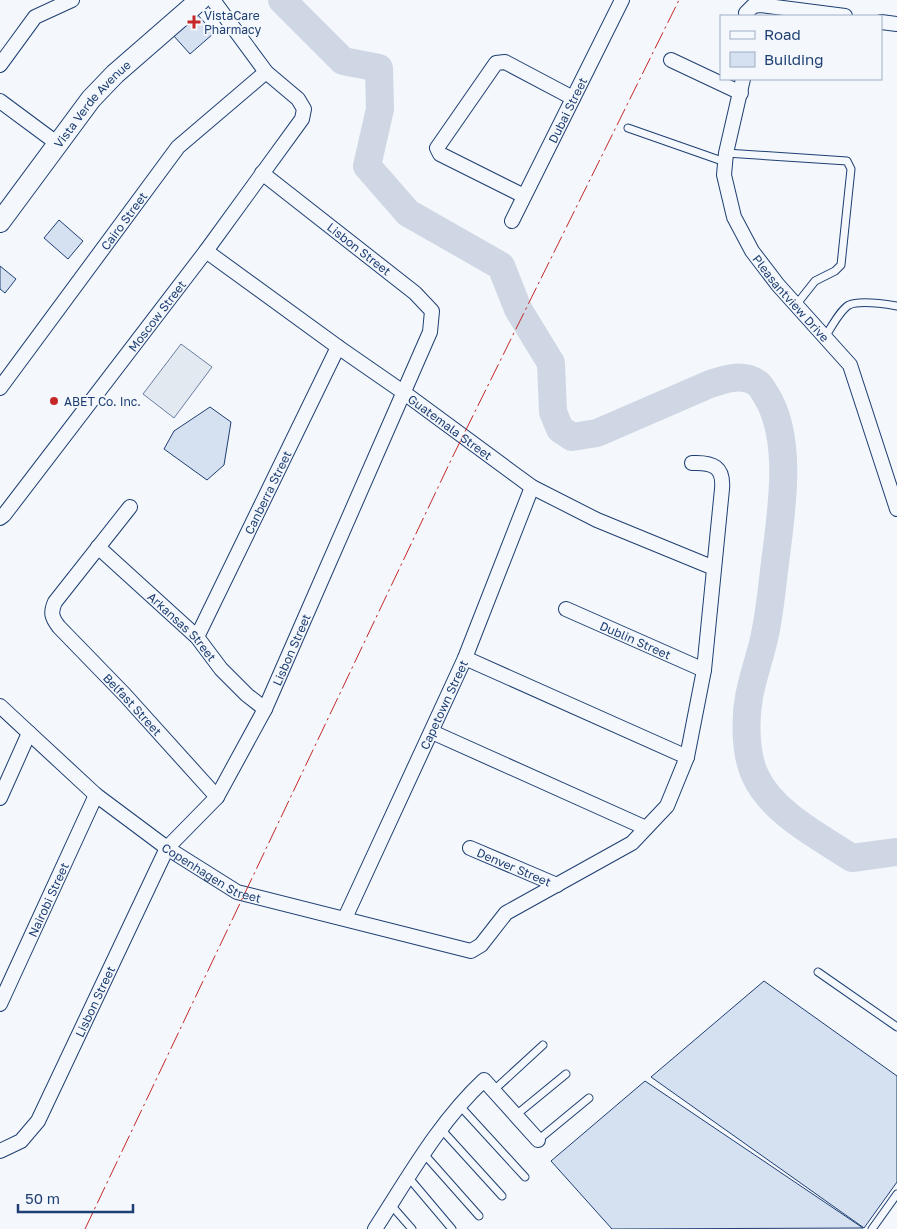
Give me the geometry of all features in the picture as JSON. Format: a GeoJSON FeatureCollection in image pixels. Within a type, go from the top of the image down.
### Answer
{"type":"FeatureCollection","features":[{"type":"Feature","properties":{"kind":"street"},"geometry":{"type":"LineString","coordinates":[[0,65],[35,17],[72,0]]}},
{"type":"Feature","properties":{"kind":"street","name":"Vista Verde Avenue"},"geometry":{"type":"LineString","coordinates":[[0,222],[102,86],[200,0]]}},
{"type":"Feature","properties":{"kind":"street"},"geometry":{"type":"LineString","coordinates":[[213,0],[266,72]]}},
{"type":"Feature","properties":{"kind":"street","name":"Dubai Street"},"geometry":{"type":"LineString","coordinates":[[512,221],[622,0]]}},
{"type":"Feature","properties":{"kind":"street"},"geometry":{"type":"LineString","coordinates":[[747,15],[753,6],[760,5],[837,15]]}},
{"type":"Feature","properties":{"kind":"street"},"geometry":{"type":"LineString","coordinates":[[882,22],[897,24]]}},
{"type":"Feature","properties":{"kind":"street"},"geometry":{"type":"LineString","coordinates":[[671,60],[720,78]]}},
{"type":"Feature","properties":{"kind":"street"},"geometry":{"type":"LineString","coordinates":[[524,196],[440,154],[437,148],[496,63],[505,62],[573,98]]}},
{"type":"Feature","properties":{"kind":"street","name":"Moscow Street"},"geometry":{"type":"LineString","coordinates":[[0,518],[206,251],[302,120],[304,109],[298,99],[266,72]]}},
{"type":"Feature","properties":{"kind":"street","name":"Cairo Street"},"geometry":{"type":"LineString","coordinates":[[0,388],[178,147],[266,72]]}},
{"type":"Feature","properties":{"kind":"street"},"geometry":{"type":"LineString","coordinates":[[726,80],[742,86]]}},
{"type":"Feature","properties":{"kind":"street","name":"Pleasantview Drive"},"geometry":{"type":"LineString","coordinates":[[742,86],[724,175],[734,217],[752,251],[778,285],[850,365],[897,509]]}},
{"type":"Feature","properties":{"kind":"street"},"geometry":{"type":"LineString","coordinates":[[0,101],[58,144]]}},
{"type":"Feature","properties":{"kind":"street","name":"Lisbon Street"},"geometry":{"type":"LineString","coordinates":[[0,1151],[21,1141],[38,1121],[167,848],[217,797],[265,709],[430,332],[432,311],[415,293],[262,173]]}},
{"type":"Feature","properties":{"kind":"street","name":"Guatemala Street"},"geometry":{"type":"LineString","coordinates":[[206,251],[532,487],[597,520],[714,568]]}},
{"type":"Feature","properties":{"kind":"street","name":"Canberra Street"},"geometry":{"type":"LineString","coordinates":[[197,637],[338,347]]}},
{"type":"Feature","properties":{"kind":"street"},"geometry":{"type":"LineString","coordinates":[[557,885],[632,843],[667,806],[687,758],[704,670],[723,478],[712,465],[692,463]]}},
{"type":"Feature","properties":{"kind":"street","name":"Capetown Street"},"geometry":{"type":"LineString","coordinates":[[345,918],[465,658],[532,487]]}},
{"type":"Feature","properties":{"kind":"street"},"geometry":{"type":"LineString","coordinates":[[98,547],[130,507]]}},
{"type":"Feature","properties":{"kind":"street","name":"Arkansas Street"},"geometry":{"type":"LineString","coordinates":[[98,547],[197,637],[221,668],[247,695],[265,709]]}},
{"type":"Feature","properties":{"kind":"street","name":"Belfast Street"},"geometry":{"type":"LineString","coordinates":[[98,547],[55,602],[51,611],[53,618],[59,628],[125,695],[217,797]]}},
{"type":"Feature","properties":{"kind":"street","name":"Dublin Street"},"geometry":{"type":"LineString","coordinates":[[566,609],[704,670]]}},
{"type":"Feature","properties":{"kind":"street"},"geometry":{"type":"LineString","coordinates":[[465,658],[687,758]]}},
{"type":"Feature","properties":{"kind":"street","name":"Copenhagen Street"},"geometry":{"type":"LineString","coordinates":[[0,706],[96,795],[167,848],[238,892],[471,951],[481,944],[506,913],[557,885]]}},
{"type":"Feature","properties":{"kind":"street"},"geometry":{"type":"LineString","coordinates":[[432,732],[646,828]]}},
{"type":"Feature","properties":{"kind":"street"},"geometry":{"type":"LineString","coordinates":[[0,798],[29,734]]}},
{"type":"Feature","properties":{"kind":"street","name":"Nairobi Street"},"geometry":{"type":"LineString","coordinates":[[0,1004],[96,795]]}},
{"type":"Feature","properties":{"kind":"street","name":"Denver Street"},"geometry":{"type":"LineString","coordinates":[[470,848],[557,885]]}},
{"type":"Feature","properties":{"kind":"street"},"geometry":{"type":"LineString","coordinates":[[376,1229],[441,1129],[459,1105],[484,1080],[538,1140]]}},
{"type":"Feature","properties":{"kind":"lane"},"geometry":{"type":"LineString","coordinates":[[628,128],[726,158],[847,161],[850,164],[841,265],[835,271],[815,281],[796,305]]}},
{"type":"Feature","properties":{"kind":"lane"},"geometry":{"type":"LineString","coordinates":[[825,337],[838,317],[850,305],[865,303],[897,306]]}},
{"type":"Feature","properties":{"kind":"lane"},"geometry":{"type":"LineString","coordinates":[[818,972],[897,1027]]}},
{"type":"Feature","properties":{"kind":"lane"},"geometry":{"type":"LineString","coordinates":[[494,1090],[543,1045]]}},
{"type":"Feature","properties":{"kind":"lane"},"geometry":{"type":"LineString","coordinates":[[516,1114],[566,1074]]}},
{"type":"Feature","properties":{"kind":"lane"},"geometry":{"type":"LineString","coordinates":[[538,1140],[589,1098]]}},
{"type":"Feature","properties":{"kind":"lane"},"geometry":{"type":"LineString","coordinates":[[459,1105],[525,1177]]}},
{"type":"Feature","properties":{"kind":"lane"},"geometry":{"type":"LineString","coordinates":[[441,1129],[502,1196]]}},
{"type":"Feature","properties":{"kind":"lane"},"geometry":{"type":"LineString","coordinates":[[424,1154],[479,1216]]}},
{"type":"Feature","properties":{"kind":"lane"},"geometry":{"type":"LineString","coordinates":[[408,1178],[452,1229]]}},
{"type":"Feature","properties":{"kind":"lane"},"geometry":{"type":"LineString","coordinates":[[872,1229],[897,1194]]}},
{"type":"Feature","properties":{"kind":"lane"},"geometry":{"type":"LineString","coordinates":[[391,1205],[412,1229]]}},
{"type":"Feature","properties":{"kind":"shaded area"},"geometry":{"type":"Polygon","coordinates":[[[181,344],[212,367],[174,418],[143,394],[181,344]]]}},
{"type":"Feature","properties":{"kind":"building"},"geometry":{"type":"Polygon","coordinates":[[[197,14],[214,33],[190,54],[173,35],[197,14]]]}},
{"type":"Feature","properties":{"kind":"building"},"geometry":{"type":"Polygon","coordinates":[[[59,220],[83,241],[68,259],[44,238],[59,220]]]}},
{"type":"Feature","properties":{"kind":"building"},"geometry":{"type":"Polygon","coordinates":[[[0,266],[16,279],[5,293],[0,289],[0,266]]]}},
{"type":"Feature","properties":{"kind":"building"},"geometry":{"type":"Polygon","coordinates":[[[210,407],[231,422],[224,465],[207,480],[164,449],[174,431],[210,407]]]}},
{"type":"Feature","properties":{"kind":"building"},"geometry":{"type":"Polygon","coordinates":[[[764,981],[897,1076],[897,1182],[864,1228],[651,1077],[764,981]]]}},
{"type":"Feature","properties":{"kind":"building"},"geometry":{"type":"Polygon","coordinates":[[[645,1081],[863,1228],[612,1229],[551,1161],[645,1081]]]}},
{"type":"Feature","properties":{"kind":"waterway"},"geometry":{"type":"LineString","coordinates":[[282,0],[343,61],[379,68],[380,109],[367,166],[408,213],[501,266],[518,309],[551,363],[553,412],[560,429],[572,437],[597,433],[710,384],[728,379],[745,378],[757,383],[761,387],[775,413],[780,433],[783,477],[780,522],[768,616],[748,706],[747,736],[749,757],[755,775],[772,801],[811,832],[852,858],[897,852]]}},
{"type":"Feature","properties":{"kind":"power"},"geometry":{"type":"LineString","coordinates":[[85,1229],[452,458],[679,0]]}},
{"type":"Feature","properties":{"kind":"place","name":"VistaCare Pharmacy"},"geometry":{"type":"Point","coordinates":[194,22]}},
{"type":"Feature","properties":{"kind":"place","name":"ABET Co. Inc."},"geometry":{"type":"Point","coordinates":[54,401]}}]}
